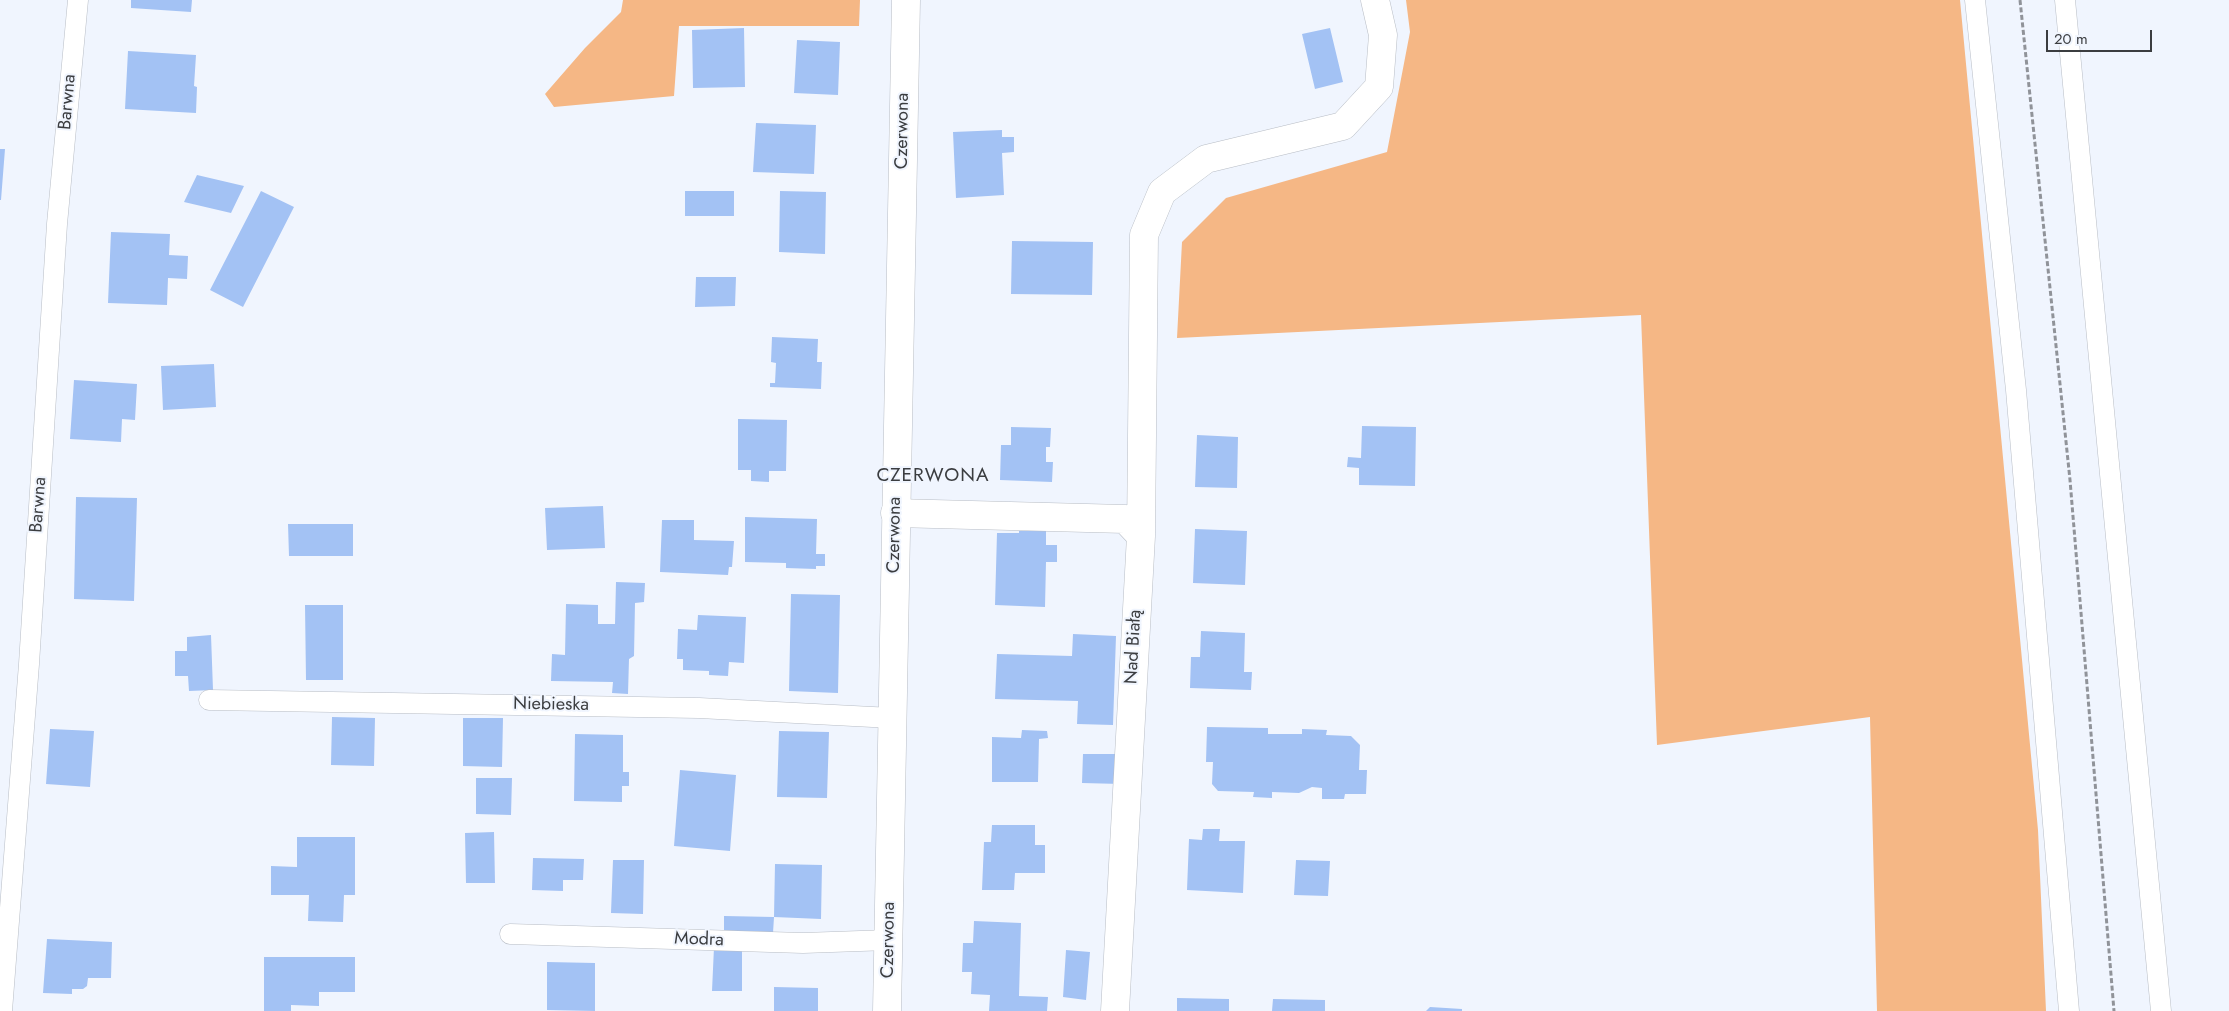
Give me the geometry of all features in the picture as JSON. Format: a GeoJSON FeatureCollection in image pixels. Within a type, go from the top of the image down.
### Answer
{"type":"FeatureCollection","features":[{"type":"Feature","properties":{"kind":"street","name":"Czerwona"},"geometry":{"type":"LineString","coordinates":[[887,1011],[906,0]]}},
{"type":"Feature","properties":{"kind":"street","name":"Nad Białą"},"geometry":{"type":"LineString","coordinates":[[1115,1011],[1140,536],[1144,235],[1162,192],[1206,160],[1343,126],[1380,87],[1383,35],[1375,0]]}},
{"type":"Feature","properties":{"kind":"street"},"geometry":{"type":"LineString","coordinates":[[895,513],[1125,519],[1140,536]]}},
{"type":"Feature","properties":{"kind":"lane","name":"Barwna"},"geometry":{"type":"LineString","coordinates":[[2,1011],[29,664],[57,224],[78,0]]}},
{"type":"Feature","properties":{"kind":"lane"},"geometry":{"type":"LineString","coordinates":[[1975,0],[2016,390],[2069,1011]]}},
{"type":"Feature","properties":{"kind":"lane"},"geometry":{"type":"LineString","coordinates":[[2066,0],[2161,1011]]}},
{"type":"Feature","properties":{"kind":"lane","name":"Niebieska"},"geometry":{"type":"LineString","coordinates":[[209,700],[699,708],[892,718]]}},
{"type":"Feature","properties":{"kind":"lane","name":"Modra"},"geometry":{"type":"LineString","coordinates":[[510,934],[803,943],[889,940]]}},
{"type":"Feature","properties":{"kind":"path"},"geometry":{"type":"LineString","coordinates":[[2020,0],[2070,480],[2114,1011]]}},
{"type":"Feature","properties":{"kind":"shaded area"},"geometry":{"type":"Polygon","coordinates":[[[623,0],[860,0],[859,26],[679,26],[674,96],[554,107],[545,94],[585,48],[621,12],[623,0]]]}},
{"type":"Feature","properties":{"kind":"shaded area"},"geometry":{"type":"Polygon","coordinates":[[[1406,0],[1960,0],[2038,830],[2046,1011],[1877,1011],[1870,717],[1657,745],[1641,315],[1177,338],[1182,242],[1226,198],[1387,152],[1410,32],[1406,0]]]}},
{"type":"Feature","properties":{"kind":"building"},"geometry":{"type":"Polygon","coordinates":[[[131,0],[192,0],[191,12],[131,8],[131,0]]]}},
{"type":"Feature","properties":{"kind":"building"},"geometry":{"type":"Polygon","coordinates":[[[744,28],[745,87],[693,88],[692,30],[744,28]]]}},
{"type":"Feature","properties":{"kind":"building"},"geometry":{"type":"Polygon","coordinates":[[[1330,28],[1343,82],[1315,89],[1302,34],[1330,28]]]}},
{"type":"Feature","properties":{"kind":"building"},"geometry":{"type":"Polygon","coordinates":[[[797,40],[840,42],[838,95],[794,93],[797,40]]]}},
{"type":"Feature","properties":{"kind":"building"},"geometry":{"type":"Polygon","coordinates":[[[128,51],[196,55],[194,86],[197,87],[196,113],[125,109],[128,51]]]}},
{"type":"Feature","properties":{"kind":"building"},"geometry":{"type":"Polygon","coordinates":[[[756,123],[816,125],[814,174],[753,172],[756,123]]]}},
{"type":"Feature","properties":{"kind":"building"},"geometry":{"type":"Polygon","coordinates":[[[1002,130],[1002,137],[1014,137],[1014,152],[1002,153],[1004,195],[956,198],[953,132],[1002,130]]]}},
{"type":"Feature","properties":{"kind":"building"},"geometry":{"type":"Polygon","coordinates":[[[0,149],[5,149],[1,200],[0,200],[0,149]]]}},
{"type":"Feature","properties":{"kind":"building"},"geometry":{"type":"Polygon","coordinates":[[[197,175],[244,186],[231,213],[184,202],[197,175]]]}},
{"type":"Feature","properties":{"kind":"building"},"geometry":{"type":"Polygon","coordinates":[[[261,191],[294,207],[243,307],[210,290],[261,191]]]}},
{"type":"Feature","properties":{"kind":"building"},"geometry":{"type":"Polygon","coordinates":[[[685,191],[734,191],[734,216],[685,216],[685,191]]]}},
{"type":"Feature","properties":{"kind":"building"},"geometry":{"type":"Polygon","coordinates":[[[780,191],[826,192],[825,254],[779,252],[780,191]]]}},
{"type":"Feature","properties":{"kind":"building"},"geometry":{"type":"Polygon","coordinates":[[[111,232],[170,234],[169,255],[188,256],[187,279],[168,278],[167,305],[108,303],[111,232]]]}},
{"type":"Feature","properties":{"kind":"building"},"geometry":{"type":"Polygon","coordinates":[[[1012,241],[1093,242],[1092,295],[1011,294],[1012,241]]]}},
{"type":"Feature","properties":{"kind":"building"},"geometry":{"type":"Polygon","coordinates":[[[696,277],[736,277],[735,306],[695,307],[696,277]]]}},
{"type":"Feature","properties":{"kind":"building"},"geometry":{"type":"Polygon","coordinates":[[[772,337],[818,339],[817,362],[822,362],[821,389],[770,387],[770,383],[775,383],[776,363],[771,362],[772,337]]]}},
{"type":"Feature","properties":{"kind":"building"},"geometry":{"type":"Polygon","coordinates":[[[214,364],[216,407],[163,410],[161,366],[214,364]]]}},
{"type":"Feature","properties":{"kind":"building"},"geometry":{"type":"Polygon","coordinates":[[[74,380],[137,384],[135,420],[122,419],[121,442],[70,439],[74,380]]]}},
{"type":"Feature","properties":{"kind":"building"},"geometry":{"type":"Polygon","coordinates":[[[738,419],[787,420],[786,471],[769,471],[769,482],[751,481],[751,470],[738,470],[738,419]]]}},
{"type":"Feature","properties":{"kind":"building"},"geometry":{"type":"Polygon","coordinates":[[[1362,426],[1416,427],[1415,486],[1359,485],[1359,468],[1347,467],[1348,457],[1361,458],[1362,426]]]}},
{"type":"Feature","properties":{"kind":"building"},"geometry":{"type":"Polygon","coordinates":[[[1011,427],[1051,428],[1050,447],[1046,447],[1046,462],[1053,462],[1052,482],[1000,480],[1001,445],[1011,445],[1011,427]]]}},
{"type":"Feature","properties":{"kind":"building"},"geometry":{"type":"Polygon","coordinates":[[[1197,435],[1238,437],[1237,488],[1195,487],[1197,435]]]}},
{"type":"Feature","properties":{"kind":"building"},"geometry":{"type":"Polygon","coordinates":[[[76,497],[137,498],[134,601],[74,599],[76,497]]]}},
{"type":"Feature","properties":{"kind":"building"},"geometry":{"type":"Polygon","coordinates":[[[603,506],[605,548],[547,550],[545,508],[603,506]]]}},
{"type":"Feature","properties":{"kind":"building"},"geometry":{"type":"Polygon","coordinates":[[[745,517],[817,519],[816,554],[825,554],[825,566],[816,566],[816,569],[786,568],[786,563],[745,562],[745,517]]]}},
{"type":"Feature","properties":{"kind":"building"},"geometry":{"type":"Polygon","coordinates":[[[662,520],[694,520],[694,540],[734,541],[732,567],[729,567],[728,575],[660,572],[662,520]]]}},
{"type":"Feature","properties":{"kind":"building"},"geometry":{"type":"Polygon","coordinates":[[[288,524],[353,524],[353,556],[289,556],[288,524]]]}},
{"type":"Feature","properties":{"kind":"building"},"geometry":{"type":"Polygon","coordinates":[[[1195,529],[1247,531],[1245,585],[1193,583],[1195,529]]]}},
{"type":"Feature","properties":{"kind":"building"},"geometry":{"type":"Polygon","coordinates":[[[1019,531],[1046,531],[1046,545],[1057,545],[1057,562],[1046,562],[1045,607],[995,605],[997,533],[1019,533],[1019,531]]]}},
{"type":"Feature","properties":{"kind":"building"},"geometry":{"type":"Polygon","coordinates":[[[616,582],[645,583],[644,602],[635,603],[634,656],[629,659],[628,694],[612,693],[613,682],[551,681],[552,654],[565,655],[566,604],[598,605],[598,624],[615,624],[616,582]]]}},
{"type":"Feature","properties":{"kind":"building"},"geometry":{"type":"Polygon","coordinates":[[[791,594],[840,595],[838,693],[789,691],[791,594]]]}},
{"type":"Feature","properties":{"kind":"building"},"geometry":{"type":"Polygon","coordinates":[[[305,605],[343,605],[343,680],[306,680],[305,605]]]}},
{"type":"Feature","properties":{"kind":"building"},"geometry":{"type":"Polygon","coordinates":[[[698,615],[746,617],[744,663],[729,662],[728,676],[709,675],[709,671],[683,670],[683,659],[677,659],[678,629],[697,630],[698,615]]]}},
{"type":"Feature","properties":{"kind":"building"},"geometry":{"type":"Polygon","coordinates":[[[1201,631],[1245,633],[1244,672],[1252,672],[1251,690],[1190,688],[1191,657],[1200,657],[1201,631]]]}},
{"type":"Feature","properties":{"kind":"building"},"geometry":{"type":"Polygon","coordinates":[[[1073,634],[1116,636],[1113,725],[1077,724],[1078,701],[995,699],[997,654],[1072,656],[1073,634]]]}},
{"type":"Feature","properties":{"kind":"building"},"geometry":{"type":"Polygon","coordinates":[[[211,635],[213,690],[189,691],[188,676],[175,676],[175,651],[187,651],[187,637],[211,635]]]}},
{"type":"Feature","properties":{"kind":"building"},"geometry":{"type":"Polygon","coordinates":[[[332,717],[375,718],[374,766],[331,765],[332,717]]]}},
{"type":"Feature","properties":{"kind":"building"},"geometry":{"type":"Polygon","coordinates":[[[463,718],[503,718],[502,767],[463,766],[463,718]]]}},
{"type":"Feature","properties":{"kind":"building"},"geometry":{"type":"Polygon","coordinates":[[[1207,727],[1268,728],[1268,734],[1302,734],[1302,729],[1327,730],[1326,735],[1351,736],[1360,745],[1359,770],[1367,770],[1366,794],[1345,794],[1344,799],[1322,799],[1322,788],[1312,787],[1299,793],[1272,792],[1272,798],[1253,797],[1254,792],[1218,791],[1212,784],[1213,762],[1206,762],[1207,727]]]}},
{"type":"Feature","properties":{"kind":"building"},"geometry":{"type":"Polygon","coordinates":[[[50,729],[94,731],[90,787],[46,784],[50,729]]]}},
{"type":"Feature","properties":{"kind":"building"},"geometry":{"type":"Polygon","coordinates":[[[1022,730],[1047,731],[1048,738],[1039,739],[1038,782],[992,782],[992,737],[1021,738],[1022,730]]]}},
{"type":"Feature","properties":{"kind":"building"},"geometry":{"type":"Polygon","coordinates":[[[779,731],[829,732],[827,798],[777,797],[779,731]]]}},
{"type":"Feature","properties":{"kind":"building"},"geometry":{"type":"Polygon","coordinates":[[[575,734],[623,735],[623,772],[629,772],[629,786],[622,786],[622,802],[574,801],[575,734]]]}},
{"type":"Feature","properties":{"kind":"building"},"geometry":{"type":"Polygon","coordinates":[[[1083,754],[1121,754],[1121,784],[1082,783],[1083,754]]]}},
{"type":"Feature","properties":{"kind":"building"},"geometry":{"type":"Polygon","coordinates":[[[680,770],[736,775],[730,851],[674,846],[680,770]]]}},
{"type":"Feature","properties":{"kind":"building"},"geometry":{"type":"Polygon","coordinates":[[[476,778],[512,778],[511,815],[476,814],[476,778]]]}},
{"type":"Feature","properties":{"kind":"building"},"geometry":{"type":"Polygon","coordinates":[[[992,825],[1035,825],[1035,845],[1045,845],[1045,873],[1015,873],[1014,890],[982,890],[984,842],[991,842],[992,825]]]}},
{"type":"Feature","properties":{"kind":"building"},"geometry":{"type":"Polygon","coordinates":[[[1203,829],[1220,829],[1219,841],[1245,841],[1243,893],[1187,890],[1189,839],[1202,840],[1203,829]]]}},
{"type":"Feature","properties":{"kind":"building"},"geometry":{"type":"Polygon","coordinates":[[[494,832],[495,883],[466,883],[465,833],[494,832]]]}},
{"type":"Feature","properties":{"kind":"building"},"geometry":{"type":"Polygon","coordinates":[[[297,837],[355,837],[355,895],[344,895],[343,922],[308,921],[309,895],[271,895],[271,866],[297,867],[297,837]]]}},
{"type":"Feature","properties":{"kind":"building"},"geometry":{"type":"Polygon","coordinates":[[[533,858],[584,859],[583,880],[563,880],[563,891],[532,890],[533,858]]]}},
{"type":"Feature","properties":{"kind":"building"},"geometry":{"type":"Polygon","coordinates":[[[613,860],[644,860],[643,914],[611,913],[613,860]]]}},
{"type":"Feature","properties":{"kind":"building"},"geometry":{"type":"Polygon","coordinates":[[[1296,860],[1330,861],[1328,896],[1294,895],[1296,860]]]}},
{"type":"Feature","properties":{"kind":"building"},"geometry":{"type":"Polygon","coordinates":[[[775,864],[822,865],[821,919],[774,917],[775,864]]]}},
{"type":"Feature","properties":{"kind":"building"},"geometry":{"type":"Polygon","coordinates":[[[724,916],[774,917],[773,933],[724,931],[724,916]]]}},
{"type":"Feature","properties":{"kind":"building"},"geometry":{"type":"Polygon","coordinates":[[[974,921],[1021,923],[1019,996],[1048,997],[1047,1011],[989,1011],[990,995],[971,994],[972,972],[962,972],[963,943],[973,943],[974,921]]]}},
{"type":"Feature","properties":{"kind":"building"},"geometry":{"type":"Polygon","coordinates":[[[47,939],[112,942],[111,978],[88,978],[87,986],[83,989],[72,989],[72,994],[43,993],[47,939]]]}},
{"type":"Feature","properties":{"kind":"building"},"geometry":{"type":"Polygon","coordinates":[[[714,947],[742,948],[742,991],[712,991],[714,947]]]}},
{"type":"Feature","properties":{"kind":"building"},"geometry":{"type":"Polygon","coordinates":[[[1066,950],[1090,952],[1086,1000],[1063,997],[1066,950]]]}},
{"type":"Feature","properties":{"kind":"building"},"geometry":{"type":"Polygon","coordinates":[[[264,957],[355,957],[355,992],[319,992],[319,1006],[291,1005],[291,1011],[264,1011],[264,957]]]}},
{"type":"Feature","properties":{"kind":"building"},"geometry":{"type":"Polygon","coordinates":[[[547,962],[595,963],[595,1011],[547,1010],[547,962]]]}},
{"type":"Feature","properties":{"kind":"building"},"geometry":{"type":"Polygon","coordinates":[[[774,987],[818,988],[818,1011],[774,1011],[774,987]]]}},
{"type":"Feature","properties":{"kind":"building"},"geometry":{"type":"Polygon","coordinates":[[[1177,998],[1229,999],[1229,1011],[1177,1011],[1177,998]]]}},
{"type":"Feature","properties":{"kind":"building"},"geometry":{"type":"Polygon","coordinates":[[[1273,999],[1325,1000],[1325,1011],[1272,1011],[1273,999]]]}},
{"type":"Feature","properties":{"kind":"building"},"geometry":{"type":"Polygon","coordinates":[[[1430,1007],[1462,1009],[1462,1011],[1426,1011],[1430,1007]]]}},
{"type":"Feature","properties":{"kind":"district","name":"CZERWONA"},"geometry":{"type":"Point","coordinates":[933,476]}}]}
